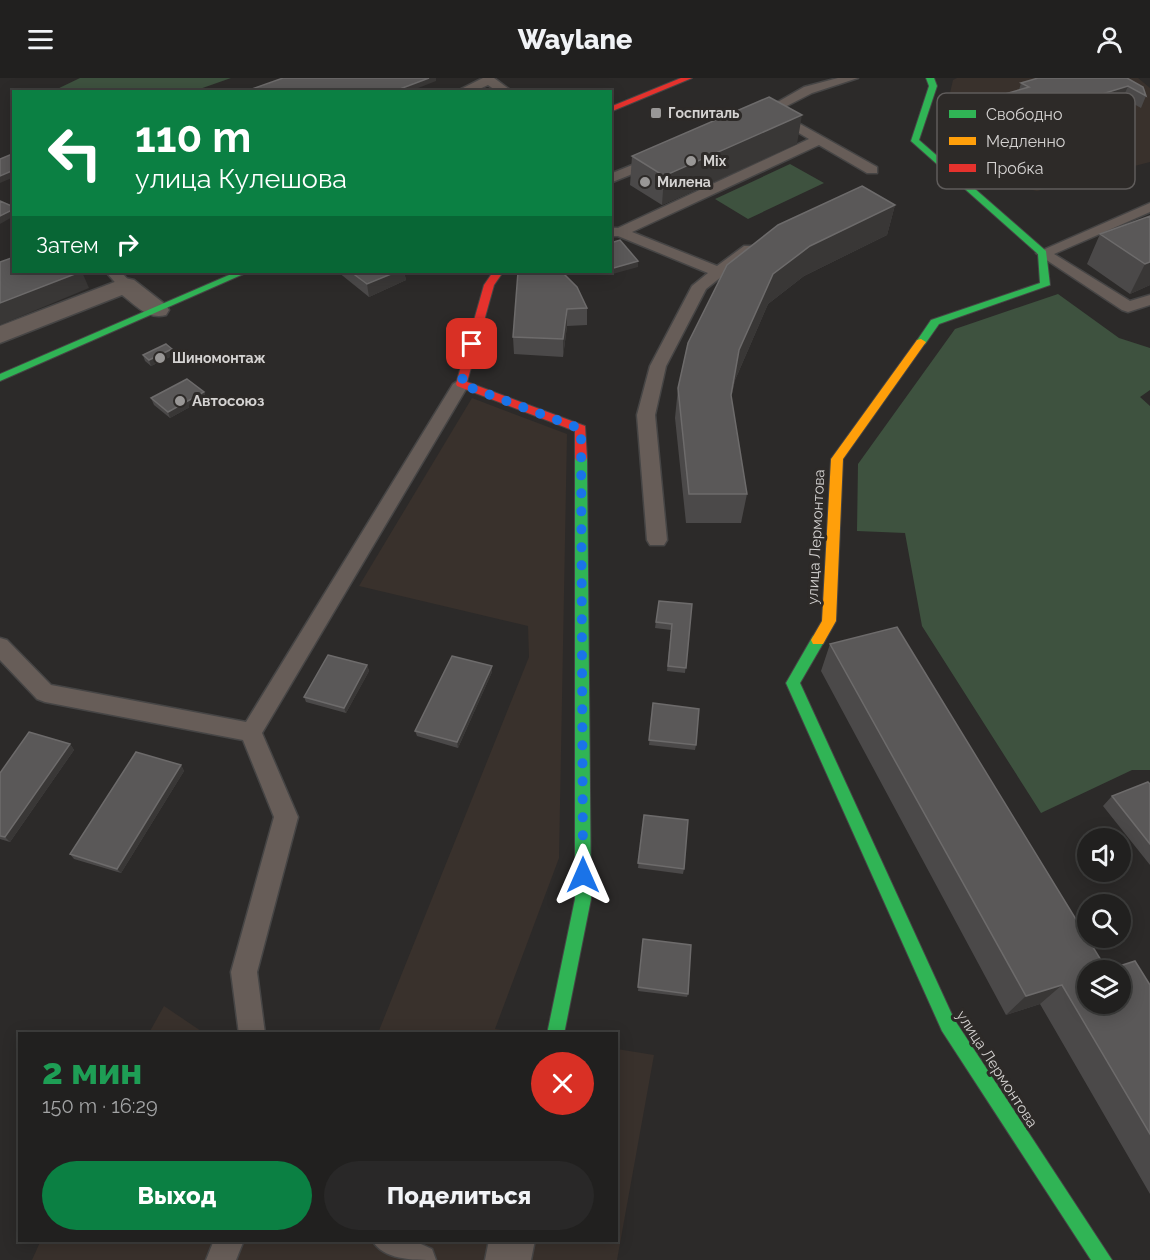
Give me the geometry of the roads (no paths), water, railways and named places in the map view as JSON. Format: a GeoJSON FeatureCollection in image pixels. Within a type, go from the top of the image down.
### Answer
{"type":"FeatureCollection","features":[{"type":"Feature","properties":{"kind":"street"},"geometry":{"type":"LineString","coordinates":[[612,109],[688,78]]}},
{"type":"Feature","properties":{"kind":"street"},"geometry":{"type":"LineString","coordinates":[[930,78],[933,86],[915,141],[937,160]]}},
{"type":"Feature","properties":{"kind":"street"},"geometry":{"type":"LineString","coordinates":[[970,189],[1043,253]]}},
{"type":"Feature","properties":{"kind":"street","name":"улица Лермонтова"},"geometry":{"type":"LineString","coordinates":[[1043,253],[1045,285],[935,322],[837,459],[829,621],[793,683],[948,1025],[1102,1260]]}},
{"type":"Feature","properties":{"kind":"street"},"geometry":{"type":"LineString","coordinates":[[0,378],[241,273]]}},
{"type":"Feature","properties":{"kind":"street"},"geometry":{"type":"LineString","coordinates":[[497,273],[489,285],[461,384],[581,429],[583,898],[555,1032]]}},
{"type":"Feature","properties":{"kind":"street"},"geometry":{"type":"LineString","coordinates":[[0,334],[119,278],[157,310]]}},
{"type":"Feature","properties":{"kind":"street"},"geometry":{"type":"LineString","coordinates":[[508,1260],[512,1242]]}},
{"type":"Feature","properties":{"kind":"lane"},"geometry":{"type":"LineString","coordinates":[[852,78],[808,90],[763,113],[821,139],[872,170]]}},
{"type":"Feature","properties":{"kind":"lane"},"geometry":{"type":"LineString","coordinates":[[466,90],[489,80],[504,90]]}},
{"type":"Feature","properties":{"kind":"lane"},"geometry":{"type":"LineString","coordinates":[[615,232],[821,139]]}},
{"type":"Feature","properties":{"kind":"lane"},"geometry":{"type":"LineString","coordinates":[[612,178],[674,152]]}},
{"type":"Feature","properties":{"kind":"lane"},"geometry":{"type":"LineString","coordinates":[[1043,253],[1150,207]]}},
{"type":"Feature","properties":{"kind":"lane"},"geometry":{"type":"LineString","coordinates":[[615,232],[718,272]]}},
{"type":"Feature","properties":{"kind":"lane"},"geometry":{"type":"LineString","coordinates":[[657,540],[645,415],[658,366],[700,286],[765,240]]}},
{"type":"Feature","properties":{"kind":"lane"},"geometry":{"type":"LineString","coordinates":[[1043,253],[1128,307],[1150,300]]}},
{"type":"Feature","properties":{"kind":"lane"},"geometry":{"type":"LineString","coordinates":[[251,732],[461,384]]}},
{"type":"Feature","properties":{"kind":"lane"},"geometry":{"type":"LineString","coordinates":[[0,646],[45,693],[251,732]]}},
{"type":"Feature","properties":{"kind":"lane"},"geometry":{"type":"LineString","coordinates":[[251,732],[286,817],[244,972],[252,1032]]}},
{"type":"Feature","properties":{"kind":"lane"},"geometry":{"type":"LineString","coordinates":[[221,1260],[228,1242]]}},
{"type":"Feature","properties":{"kind":"place","name":"Госпиталь"},"geometry":{"type":"Point","coordinates":[656,113]}},
{"type":"Feature","properties":{"kind":"place","name":"Mix"},"geometry":{"type":"Point","coordinates":[691,161]}},
{"type":"Feature","properties":{"kind":"place","name":"Милена"},"geometry":{"type":"Point","coordinates":[645,182]}},
{"type":"Feature","properties":{"kind":"place","name":"Шиномонтаж"},"geometry":{"type":"Point","coordinates":[160,358]}},
{"type":"Feature","properties":{"kind":"place","name":"Автосоюз"},"geometry":{"type":"Point","coordinates":[180,401]}}]}
